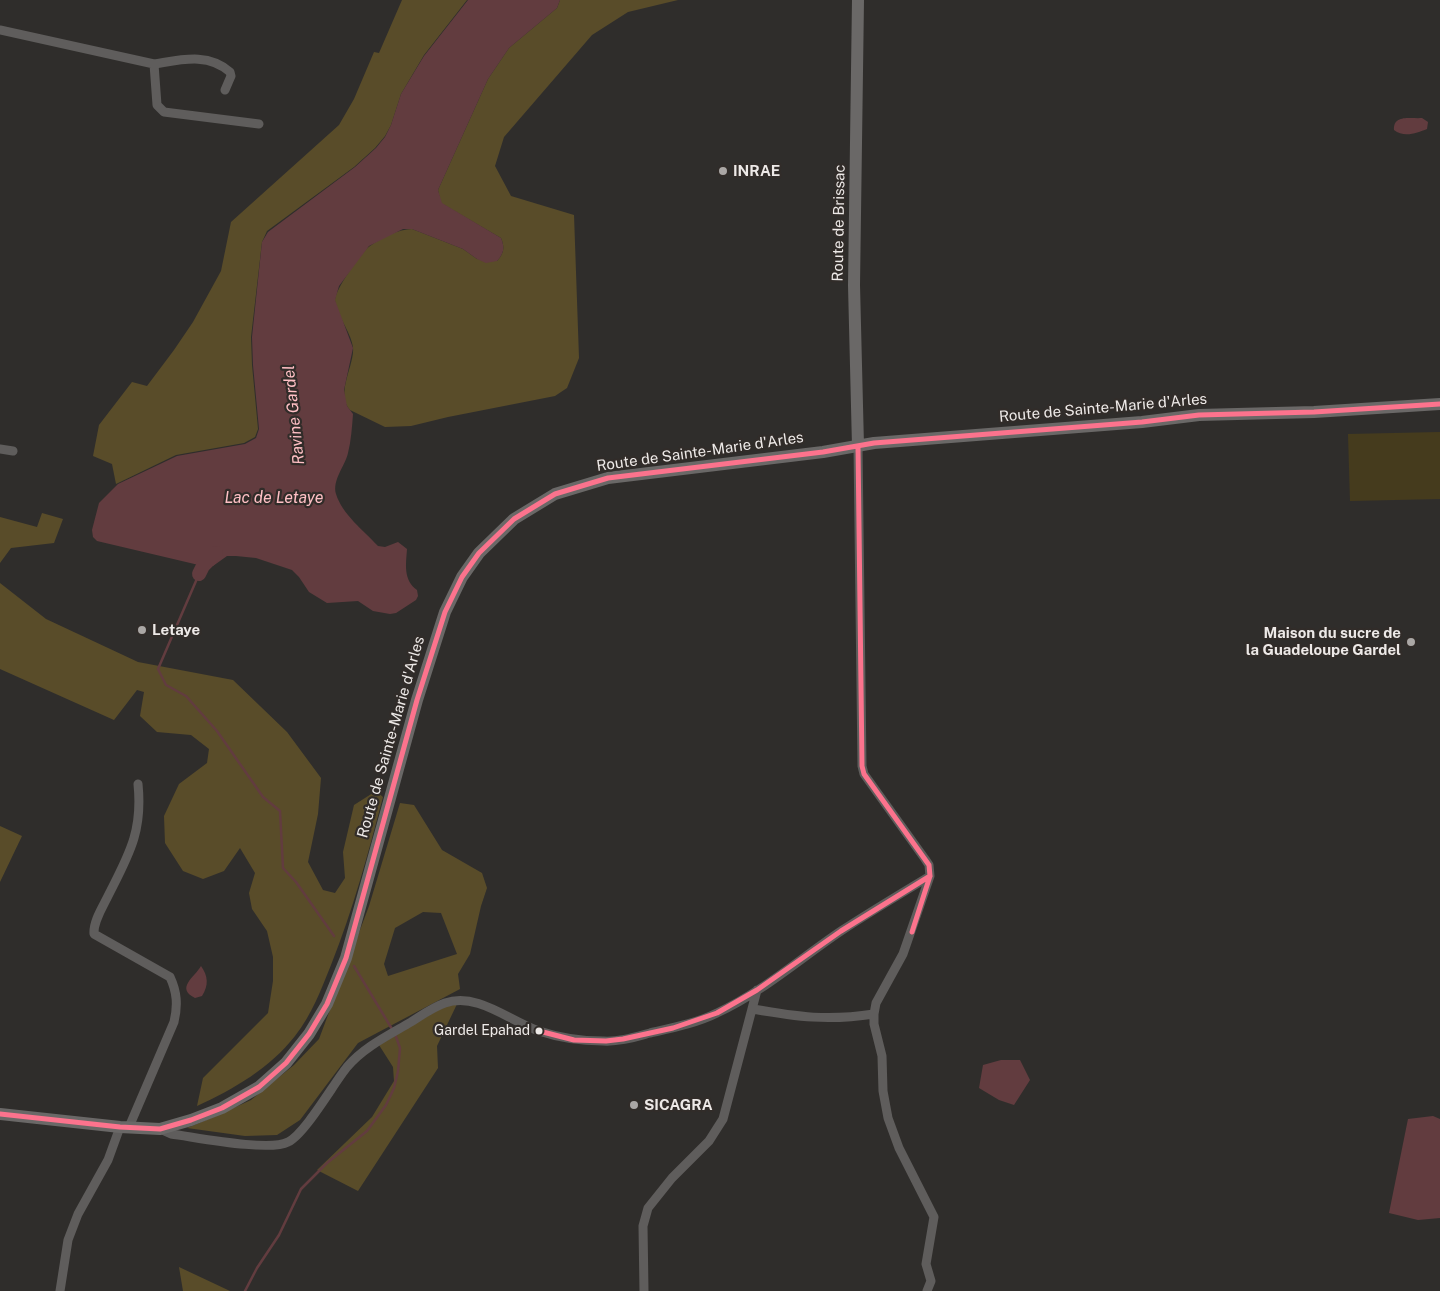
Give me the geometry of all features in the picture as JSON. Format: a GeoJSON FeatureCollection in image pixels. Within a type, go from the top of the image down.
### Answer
{"type":"FeatureCollection","features":[{"type":"Feature","properties":{"kind":"main road","name":"Route de Brissac"},"geometry":{"type":"LineString","coordinates":[[858,0],[854,285],[858,446]]}},
{"type":"Feature","properties":{"kind":"main road","name":"Route de Sainte-Marie d'Arles"},"geometry":{"type":"LineString","coordinates":[[0,1114],[160,1129],[222,1108],[259,1087],[286,1063],[309,1034],[327,1004],[346,958],[418,700],[445,612],[462,577],[480,553],[514,519],[555,494],[608,478],[858,446],[1198,416],[1314,412],[1440,404]]}},
{"type":"Feature","properties":{"kind":"street"},"geometry":{"type":"LineString","coordinates":[[0,30],[154,64],[196,58],[210,61],[230,72],[231,76],[225,90]]}},
{"type":"Feature","properties":{"kind":"street"},"geometry":{"type":"LineString","coordinates":[[154,64],[157,105],[164,112],[259,124]]}},
{"type":"Feature","properties":{"kind":"street"},"geometry":{"type":"LineString","coordinates":[[858,446],[862,766],[864,774],[929,865],[930,876],[903,954],[876,1003],[874,1014],[874,1024],[882,1056],[884,1098],[888,1118],[899,1148],[934,1217],[926,1264],[931,1281],[927,1291]]}},
{"type":"Feature","properties":{"kind":"street"},"geometry":{"type":"LineString","coordinates":[[0,449],[13,451]]}},
{"type":"Feature","properties":{"kind":"street"},"geometry":{"type":"LineString","coordinates":[[60,1291],[68,1240],[75,1223],[124,1127],[174,1022],[177,1010],[177,999],[170,977],[94,934],[93,929],[131,849],[136,834],[139,800],[138,784]]}},
{"type":"Feature","properties":{"kind":"street"},"geometry":{"type":"LineString","coordinates":[[160,1129],[171,1134],[254,1145],[277,1145],[288,1142],[299,1133],[347,1067],[359,1054],[439,1005],[453,1000],[470,1001],[490,1008],[539,1031],[574,1040],[606,1042],[673,1028],[717,1014],[757,990],[841,931],[930,876]]}},
{"type":"Feature","properties":{"kind":"street"},"geometry":{"type":"LineString","coordinates":[[644,1291],[643,1226],[648,1208],[672,1178],[709,1141],[722,1119],[757,990]]}},
{"type":"Feature","properties":{"kind":"street"},"geometry":{"type":"LineString","coordinates":[[753,1009],[798,1017],[850,1018],[874,1014]]}},
{"type":"Feature","properties":{"kind":"shaded area"},"geometry":{"type":"Polygon","coordinates":[[[402,0],[467,0],[424,55],[401,94],[391,125],[375,148],[354,167],[267,231],[262,242],[251,337],[258,429],[255,437],[244,443],[176,455],[116,484],[112,464],[93,456],[99,425],[132,382],[147,386],[193,322],[221,271],[231,222],[339,125],[354,99],[374,52],[379,53],[402,0]]]}},
{"type":"Feature","properties":{"kind":"shaded area"},"geometry":{"type":"Polygon","coordinates":[[[560,0],[678,0],[628,12],[592,35],[504,137],[495,166],[511,196],[574,215],[579,358],[567,388],[555,396],[411,426],[385,427],[350,410],[346,403],[344,396],[345,387],[353,347],[336,305],[336,295],[366,249],[396,232],[412,229],[463,249],[477,259],[497,261],[503,250],[501,238],[441,203],[438,190],[488,79],[509,48],[557,8],[560,0]]]}},
{"type":"Feature","properties":{"kind":"shaded area"},"geometry":{"type":"Polygon","coordinates":[[[1440,432],[1440,499],[1350,501],[1348,434],[1440,432]]]}},
{"type":"Feature","properties":{"kind":"shaded area"},"geometry":{"type":"Polygon","coordinates":[[[42,513],[63,519],[54,543],[11,548],[0,563],[0,517],[37,527],[42,513]]]}},
{"type":"Feature","properties":{"kind":"shaded area"},"geometry":{"type":"Polygon","coordinates":[[[0,583],[46,619],[138,662],[233,680],[287,732],[321,778],[318,814],[308,862],[323,890],[335,893],[345,878],[343,852],[354,805],[376,791],[383,797],[366,861],[346,924],[324,984],[306,1019],[295,1036],[263,1068],[238,1085],[197,1106],[203,1078],[268,1013],[273,981],[273,957],[267,931],[252,909],[249,893],[255,873],[240,848],[224,871],[203,879],[183,871],[165,843],[164,816],[179,784],[207,763],[209,749],[191,735],[157,732],[140,716],[144,692],[137,690],[114,720],[0,669],[0,583]]]}},
{"type":"Feature","properties":{"kind":"shaded area"},"geometry":{"type":"Polygon","coordinates":[[[400,803],[414,805],[442,850],[482,873],[487,888],[470,954],[458,974],[460,989],[358,1043],[300,1120],[277,1135],[245,1136],[187,1128],[251,1100],[294,1065],[319,1039],[369,906],[400,803]],[[423,912],[395,928],[384,964],[388,976],[457,954],[441,913],[423,912]]]}},
{"type":"Feature","properties":{"kind":"shaded area"},"geometry":{"type":"Polygon","coordinates":[[[0,826],[22,836],[0,882],[0,826]]]}},
{"type":"Feature","properties":{"kind":"shaded area"},"geometry":{"type":"Polygon","coordinates":[[[457,1004],[437,1046],[438,1068],[358,1191],[317,1170],[372,1117],[394,1081],[393,1067],[379,1045],[441,1008],[457,1004]]]}},
{"type":"Feature","properties":{"kind":"shaded area"},"geometry":{"type":"Polygon","coordinates":[[[179,1267],[230,1291],[183,1291],[179,1267]]]}},
{"type":"Feature","properties":{"kind":"water","name":"Lac de Letaye"},"geometry":{"type":"Polygon","coordinates":[[[468,0],[560,0],[557,8],[509,48],[488,79],[438,190],[442,203],[501,238],[503,245],[502,253],[497,261],[486,263],[463,249],[412,229],[403,229],[369,246],[339,286],[335,300],[353,348],[344,390],[347,406],[353,414],[351,434],[348,453],[337,478],[336,494],[348,515],[378,546],[385,547],[398,542],[407,549],[407,577],[417,590],[418,596],[416,600],[396,613],[390,614],[373,611],[358,601],[327,603],[309,592],[292,570],[256,558],[227,556],[213,566],[203,566],[97,541],[93,537],[92,530],[99,503],[118,484],[177,456],[245,444],[256,438],[259,429],[252,337],[262,242],[268,232],[355,167],[376,148],[385,137],[401,94],[424,56],[468,0]]]}},
{"type":"Feature","properties":{"kind":"water"},"geometry":{"type":"Polygon","coordinates":[[[1422,118],[1428,122],[1427,129],[1406,134],[1394,130],[1394,125],[1400,119],[1422,118]]]}},
{"type":"Feature","properties":{"kind":"water"},"geometry":{"type":"Polygon","coordinates":[[[201,966],[205,973],[207,984],[202,996],[195,998],[189,994],[187,986],[201,966]]]}},
{"type":"Feature","properties":{"kind":"water"},"geometry":{"type":"Polygon","coordinates":[[[1001,1060],[1020,1060],[1030,1080],[1014,1105],[999,1100],[979,1088],[983,1065],[1001,1060]]]}},
{"type":"Feature","properties":{"kind":"water"},"geometry":{"type":"Polygon","coordinates":[[[1433,1116],[1440,1119],[1440,1218],[1418,1220],[1389,1213],[1408,1119],[1433,1116]]]}},
{"type":"Feature","properties":{"kind":"waterway","name":"Ravine Gardel"},"geometry":{"type":"LineString","coordinates":[[199,574],[203,566],[216,553]]}},
{"type":"Feature","properties":{"kind":"waterway","name":"Ravine Gardel"},"geometry":{"type":"LineString","coordinates":[[199,574],[158,669],[166,685],[186,696],[217,731],[263,797],[280,811],[283,868],[296,882],[334,936]]}},
{"type":"Feature","properties":{"kind":"waterway","name":"Ravine Gardel"},"geometry":{"type":"LineString","coordinates":[[354,966],[392,1029]]}},
{"type":"Feature","properties":{"kind":"waterway","name":"Ravine Gardel"},"geometry":{"type":"LineString","coordinates":[[245,1291],[257,1268],[279,1235],[301,1189],[327,1163],[367,1131],[386,1105],[394,1088],[398,1071],[400,1048],[395,1034]]}},
{"type":"Feature","properties":{"kind":"transit line"},"geometry":{"type":"LineString","coordinates":[[0,1114],[120,1127],[160,1129],[222,1108],[259,1087],[286,1063],[309,1034],[327,1004],[346,958],[417,700],[445,612],[462,577],[479,553],[514,519],[555,494],[608,478],[823,452],[874,443],[1142,422],[1199,415],[1314,412],[1440,404]]}},
{"type":"Feature","properties":{"kind":"transit line"},"geometry":{"type":"LineString","coordinates":[[858,446],[862,766],[864,774],[929,865],[930,876],[912,932]]}},
{"type":"Feature","properties":{"kind":"transit line"},"geometry":{"type":"LineString","coordinates":[[539,1031],[574,1040],[606,1041],[673,1028],[717,1013],[757,990],[841,931],[930,876]]}},
{"type":"Feature","properties":{"kind":"place","name":"INRAE"},"geometry":{"type":"Point","coordinates":[723,171]}},
{"type":"Feature","properties":{"kind":"place","name":"Letaye"},"geometry":{"type":"Point","coordinates":[142,630]}},
{"type":"Feature","properties":{"kind":"place","name":"Maison du sucre de la Guadeloupe Gardel"},"geometry":{"type":"Point","coordinates":[1411,642]}},
{"type":"Feature","properties":{"kind":"place","name":"Gardel Epahad"},"geometry":{"type":"Point","coordinates":[539,1031]}},
{"type":"Feature","properties":{"kind":"place","name":"SICAGRA"},"geometry":{"type":"Point","coordinates":[634,1105]}}]}
